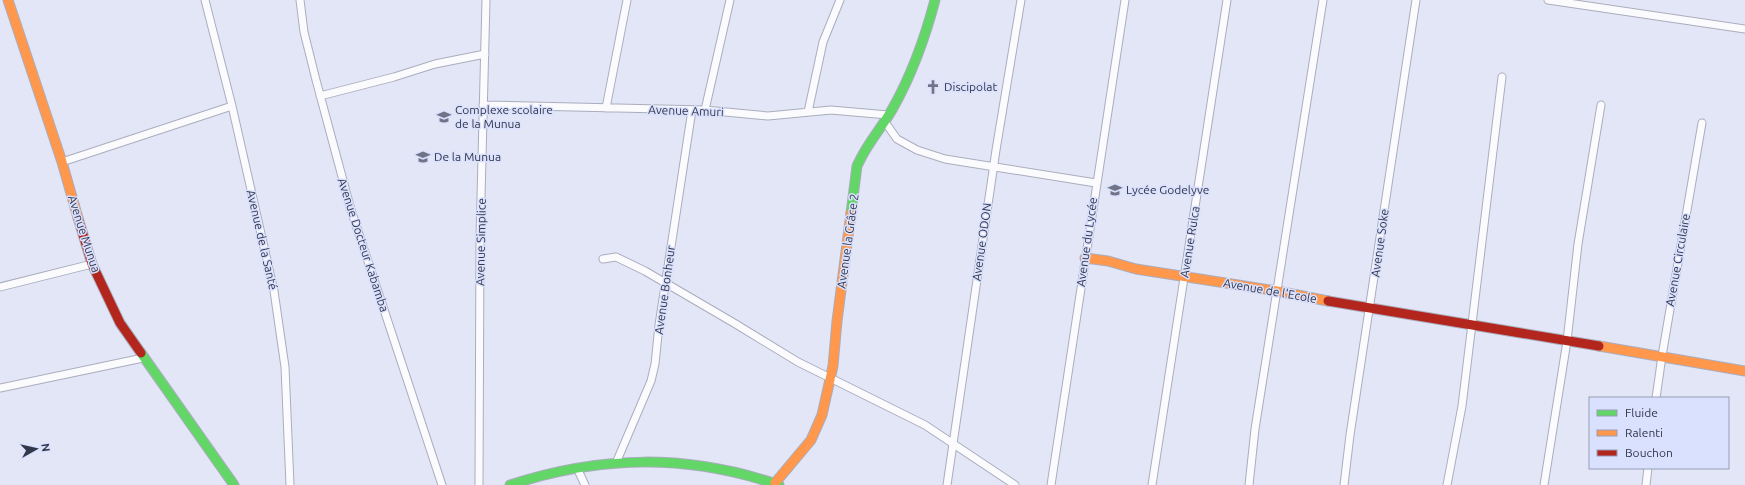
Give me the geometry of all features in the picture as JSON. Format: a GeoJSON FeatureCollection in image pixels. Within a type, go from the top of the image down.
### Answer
{"type":"FeatureCollection","features":[{"type":"Feature","properties":{"kind":"street","name":"Avenue Munua"},"geometry":{"type":"LineString","coordinates":[[8,0],[62,162],[92,264],[120,323],[143,358],[234,485]]}},
{"type":"Feature","properties":{"kind":"street","name":"Avenue de la Santé"},"geometry":{"type":"LineString","coordinates":[[205,0],[232,106],[274,291],[285,367],[290,485]]}},
{"type":"Feature","properties":{"kind":"street","name":"Avenue Docteur Kabamba"},"geometry":{"type":"LineString","coordinates":[[300,0],[304,32],[353,218],[442,485]]}},
{"type":"Feature","properties":{"kind":"street","name":"Avenue Simplice"},"geometry":{"type":"LineString","coordinates":[[479,485],[483,105],[486,0]]}},
{"type":"Feature","properties":{"kind":"street"},"geometry":{"type":"LineString","coordinates":[[606,108],[627,0]]}},
{"type":"Feature","properties":{"kind":"street"},"geometry":{"type":"LineString","coordinates":[[705,110],[730,0]]}},
{"type":"Feature","properties":{"kind":"street"},"geometry":{"type":"LineString","coordinates":[[808,112],[822,42],[840,0]]}},
{"type":"Feature","properties":{"kind":"street","name":"Avenue la Grâce 2"},"geometry":{"type":"LineString","coordinates":[[777,484],[811,440],[822,415],[833,366],[837,321],[857,166],[860,156],[887,118],[918,58],[935,0]]}},
{"type":"Feature","properties":{"kind":"street","name":"Avenue ODON"},"geometry":{"type":"LineString","coordinates":[[947,485],[993,167],[1021,0]]}},
{"type":"Feature","properties":{"kind":"street","name":"Avenue du Lycée"},"geometry":{"type":"LineString","coordinates":[[1051,485],[1125,0]]}},
{"type":"Feature","properties":{"kind":"street","name":"Avenue Rulca"},"geometry":{"type":"LineString","coordinates":[[1152,485],[1227,0]]}},
{"type":"Feature","properties":{"kind":"street"},"geometry":{"type":"LineString","coordinates":[[1249,485],[1255,429],[1323,0]]}},
{"type":"Feature","properties":{"kind":"street","name":"Avenue Soke"},"geometry":{"type":"LineString","coordinates":[[1344,485],[1350,435],[1416,0]]}},
{"type":"Feature","properties":{"kind":"street"},"geometry":{"type":"LineString","coordinates":[[1548,0],[1745,29]]}},
{"type":"Feature","properties":{"kind":"street"},"geometry":{"type":"LineString","coordinates":[[320,96],[394,77],[435,64],[485,54]]}},
{"type":"Feature","properties":{"kind":"street"},"geometry":{"type":"LineString","coordinates":[[1447,485],[1462,406],[1502,77]]}},
{"type":"Feature","properties":{"kind":"street","name":"Avenue Amuri"},"geometry":{"type":"LineString","coordinates":[[483,105],[705,110],[768,116],[808,112],[847,111],[887,118]]}},
{"type":"Feature","properties":{"kind":"street"},"geometry":{"type":"LineString","coordinates":[[1544,485],[1567,341],[1578,244],[1601,105]]}},
{"type":"Feature","properties":{"kind":"street"},"geometry":{"type":"LineString","coordinates":[[62,162],[232,106]]}},
{"type":"Feature","properties":{"kind":"street","name":"Avenue Bonheur"},"geometry":{"type":"LineString","coordinates":[[616,463],[651,381],[656,364],[659,326],[692,110]]}},
{"type":"Feature","properties":{"kind":"street"},"geometry":{"type":"LineString","coordinates":[[887,118],[897,139],[917,150],[944,159],[1096,184]]}},
{"type":"Feature","properties":{"kind":"street","name":"Avenue Circulaire"},"geometry":{"type":"LineString","coordinates":[[1656,397],[1702,123]]}},
{"type":"Feature","properties":{"kind":"street"},"geometry":{"type":"LineString","coordinates":[[603,259],[616,257],[666,282],[798,362],[925,425],[1015,485]]}},
{"type":"Feature","properties":{"kind":"street","name":"Avenue de l'Ecole"},"geometry":{"type":"LineString","coordinates":[[1085,258],[1108,261],[1136,269],[1277,291],[1454,324],[1662,356],[1745,371]]}},
{"type":"Feature","properties":{"kind":"street"},"geometry":{"type":"LineString","coordinates":[[0,287],[92,264]]}},
{"type":"Feature","properties":{"kind":"street"},"geometry":{"type":"LineString","coordinates":[[0,388],[143,358]]}},
{"type":"Feature","properties":{"kind":"street"},"geometry":{"type":"LineString","coordinates":[[510,485],[577,468],[616,463],[677,464],[716,468],[777,484]]}},
{"type":"Feature","properties":{"kind":"street"},"geometry":{"type":"LineString","coordinates":[[577,468],[585,485]]}},
{"type":"Feature","properties":{"kind":"street"},"geometry":{"type":"LineString","coordinates":[[1646,485],[1648,469]]}},
{"type":"Feature","properties":{"kind":"traffic: fast"},"geometry":{"type":"LineString","coordinates":[[851,213],[857,166],[868,146],[893,108],[906,82],[927,28],[935,0]]}},
{"type":"Feature","properties":{"kind":"traffic: fast"},"geometry":{"type":"LineString","coordinates":[[141,353],[234,485]]}},
{"type":"Feature","properties":{"kind":"traffic: fast"},"geometry":{"type":"LineString","coordinates":[[510,485],[544,475],[578,468],[644,462],[678,463],[711,468],[745,475],[779,485]]}},
{"type":"Feature","properties":{"kind":"traffic: slow"},"geometry":{"type":"LineString","coordinates":[[8,0],[62,162],[78,218]]}},
{"type":"Feature","properties":{"kind":"traffic: slow"},"geometry":{"type":"LineString","coordinates":[[775,483],[811,440],[822,415],[833,366],[837,321],[851,213]]}},
{"type":"Feature","properties":{"kind":"traffic: slow"},"geometry":{"type":"LineString","coordinates":[[1085,258],[1108,261],[1136,269],[1277,291],[1328,301]]}},
{"type":"Feature","properties":{"kind":"traffic: slow"},"geometry":{"type":"LineString","coordinates":[[1599,346],[1745,371]]}},
{"type":"Feature","properties":{"kind":"traffic: jam"},"geometry":{"type":"LineString","coordinates":[[78,218],[92,264],[120,323],[141,353]]}},
{"type":"Feature","properties":{"kind":"traffic: jam"},"geometry":{"type":"LineString","coordinates":[[1328,301],[1599,346]]}},
{"type":"Feature","properties":{"kind":"place","name":"Discipolat"},"geometry":{"type":"Point","coordinates":[933,87]}},
{"type":"Feature","properties":{"kind":"place","name":"Complexe scolaire de la Munua"},"geometry":{"type":"Point","coordinates":[444,117]}},
{"type":"Feature","properties":{"kind":"place","name":"De la Munua"},"geometry":{"type":"Point","coordinates":[423,157]}},
{"type":"Feature","properties":{"kind":"place","name":"Lycée Godelyve"},"geometry":{"type":"Point","coordinates":[1115,190]}}]}
